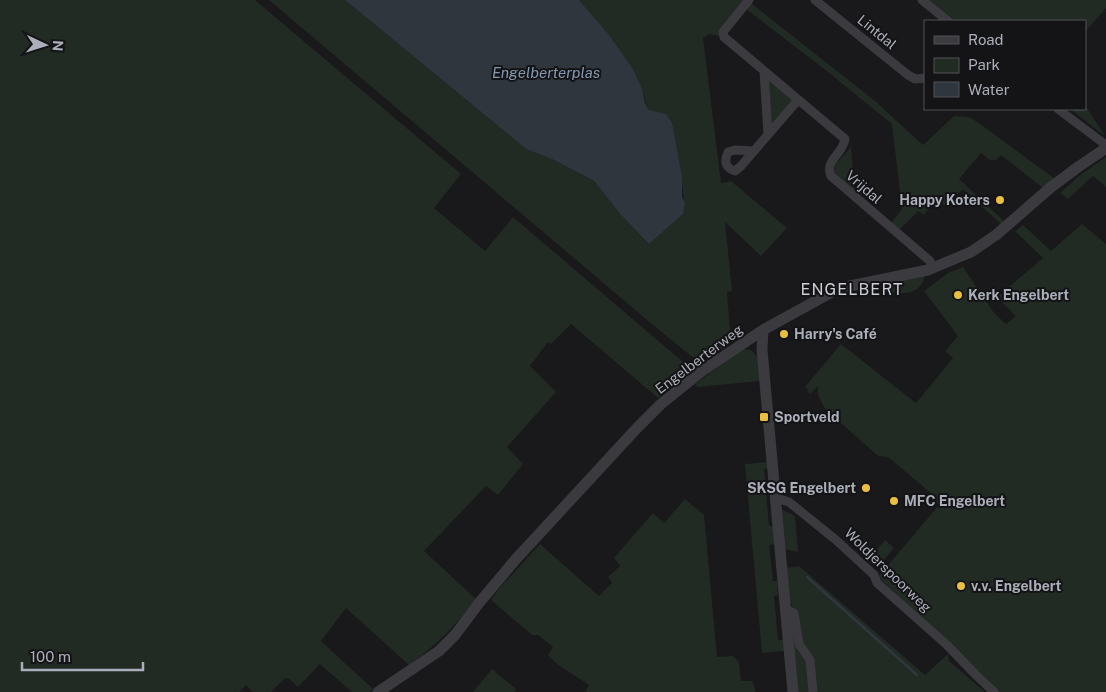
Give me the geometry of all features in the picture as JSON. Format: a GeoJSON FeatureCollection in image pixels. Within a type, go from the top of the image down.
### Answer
{"type":"FeatureCollection","features":[{"type":"Feature","properties":{"kind":"street","name":"Vrijdal"},"geometry":{"type":"LineString","coordinates":[[749,0],[723,32],[724,37],[845,139],[844,146],[830,164],[828,171],[830,176],[930,261],[933,268]]}},
{"type":"Feature","properties":{"kind":"street","name":"Lintdal"},"geometry":{"type":"LineString","coordinates":[[815,0],[908,74],[915,79],[924,78]]}},
{"type":"Feature","properties":{"kind":"street"},"geometry":{"type":"LineString","coordinates":[[922,0],[947,20]]}},
{"type":"Feature","properties":{"kind":"street"},"geometry":{"type":"LineString","coordinates":[[764,70],[768,135]]}},
{"type":"Feature","properties":{"kind":"street"},"geometry":{"type":"LineString","coordinates":[[754,151],[798,100]]}},
{"type":"Feature","properties":{"kind":"street"},"geometry":{"type":"LineString","coordinates":[[1059,110],[1106,147]]}},
{"type":"Feature","properties":{"kind":"street","name":"Engelberterweg"},"geometry":{"type":"LineString","coordinates":[[378,692],[439,651],[455,635],[516,559],[637,428],[662,404],[702,371],[763,330],[832,292],[850,286],[933,268],[971,252],[996,235],[1050,188],[1106,147]]}},
{"type":"Feature","properties":{"kind":"street"},"geometry":{"type":"LineString","coordinates":[[763,330],[762,350],[793,692]]}},
{"type":"Feature","properties":{"kind":"street"},"geometry":{"type":"LineString","coordinates":[[747,341],[762,350]]}},
{"type":"Feature","properties":{"kind":"street","name":"Woldjerspoorweg"},"geometry":{"type":"LineString","coordinates":[[776,498],[789,502],[836,540],[874,575],[877,583],[947,645],[994,692]]}},
{"type":"Feature","properties":{"kind":"street"},"geometry":{"type":"LineString","coordinates":[[786,609],[794,613],[799,644],[810,660],[813,692]]}},
{"type":"Feature","properties":{"kind":"green space"},"geometry":{"type":"Polygon","coordinates":[[[0,0],[255,0],[461,174],[434,208],[485,251],[513,217],[691,370],[658,398],[571,324],[551,344],[548,342],[530,366],[556,392],[507,447],[523,464],[498,495],[486,486],[424,551],[476,599],[445,635],[409,665],[346,608],[321,641],[373,689],[369,692],[352,692],[320,664],[298,687],[290,679],[285,678],[271,692],[253,692],[246,685],[239,692],[0,692],[0,0]]]}},
{"type":"Feature","properties":{"kind":"green space"},"geometry":{"type":"Polygon","coordinates":[[[269,0],[345,0],[526,149],[554,160],[594,181],[621,215],[649,244],[683,214],[683,188],[672,122],[665,115],[649,110],[629,65],[605,31],[579,0],[745,0],[719,36],[710,34],[703,38],[721,183],[731,181],[787,228],[761,256],[725,222],[732,291],[727,292],[731,342],[721,350],[710,354],[709,352],[696,360],[269,0]]]}},
{"type":"Feature","properties":{"kind":"green space"},"geometry":{"type":"Polygon","coordinates":[[[928,0],[1106,0],[1106,8],[1086,31],[1086,20],[953,20],[928,0]]]}},
{"type":"Feature","properties":{"kind":"green space"},"geometry":{"type":"Polygon","coordinates":[[[751,3],[875,101],[923,145],[954,116],[969,117],[1055,179],[1044,189],[1001,155],[996,160],[990,160],[981,153],[959,179],[1006,223],[1003,226],[963,189],[945,206],[937,199],[924,215],[918,211],[899,230],[891,223],[902,209],[892,124],[746,9],[751,3]]]}},
{"type":"Feature","properties":{"kind":"green space"},"geometry":{"type":"Polygon","coordinates":[[[768,79],[794,100],[771,124],[768,79]]]}},
{"type":"Feature","properties":{"kind":"green space"},"geometry":{"type":"Polygon","coordinates":[[[1086,107],[1105,136],[1071,110],[1086,110],[1086,107]]]}},
{"type":"Feature","properties":{"kind":"green space"},"geometry":{"type":"Polygon","coordinates":[[[851,147],[855,195],[834,172],[836,164],[851,147]]]}},
{"type":"Feature","properties":{"kind":"green space"},"geometry":{"type":"Polygon","coordinates":[[[1106,157],[1106,187],[1093,176],[1068,199],[1060,193],[1079,176],[1106,157]]]}},
{"type":"Feature","properties":{"kind":"green space"},"geometry":{"type":"Polygon","coordinates":[[[1082,224],[1106,244],[1106,692],[999,692],[878,577],[939,505],[930,497],[932,494],[888,457],[878,456],[825,409],[818,395],[818,386],[810,394],[805,387],[841,344],[916,403],[953,358],[945,351],[958,336],[924,291],[948,273],[963,267],[994,313],[1006,324],[1016,316],[997,297],[1043,258],[1015,231],[1023,225],[1051,251],[1082,224]]]}},
{"type":"Feature","properties":{"kind":"green space"},"geometry":{"type":"Polygon","coordinates":[[[924,275],[923,282],[919,287],[907,293],[893,292],[882,285],[924,275]]]}},
{"type":"Feature","properties":{"kind":"green space"},"geometry":{"type":"Polygon","coordinates":[[[748,349],[757,357],[759,381],[698,387],[695,384],[741,350],[748,349]]]}},
{"type":"Feature","properties":{"kind":"green space"},"geometry":{"type":"Polygon","coordinates":[[[769,462],[770,468],[764,469],[769,526],[773,526],[775,544],[769,545],[773,581],[777,581],[778,595],[774,596],[778,640],[784,640],[785,651],[762,653],[745,464],[769,462]]]}},
{"type":"Feature","properties":{"kind":"green space"},"geometry":{"type":"Polygon","coordinates":[[[685,499],[704,515],[717,657],[733,656],[739,662],[741,681],[752,681],[756,692],[585,692],[589,685],[557,664],[548,655],[553,647],[538,635],[532,635],[491,600],[540,544],[599,596],[612,583],[608,577],[620,566],[614,558],[653,513],[664,523],[685,499]]]}},
{"type":"Feature","properties":{"kind":"green space"},"geometry":{"type":"Polygon","coordinates":[[[781,509],[795,516],[798,552],[784,549],[781,509]]]}},
{"type":"Feature","properties":{"kind":"green space"},"geometry":{"type":"Polygon","coordinates":[[[885,540],[894,548],[878,567],[869,559],[885,540]]]}},
{"type":"Feature","properties":{"kind":"green space"},"geometry":{"type":"Polygon","coordinates":[[[799,566],[925,675],[948,654],[949,661],[985,692],[815,692],[812,655],[802,643],[797,614],[788,599],[786,568],[799,566]]]}},
{"type":"Feature","properties":{"kind":"green space"},"geometry":{"type":"Polygon","coordinates":[[[792,639],[800,654],[806,660],[811,692],[796,692],[792,639]]]}},
{"type":"Feature","properties":{"kind":"green space"},"geometry":{"type":"Polygon","coordinates":[[[492,669],[516,689],[514,692],[473,692],[492,669]]]}},
{"type":"Feature","properties":{"kind":"water","name":"Engelberterplas"},"geometry":{"type":"Polygon","coordinates":[[[345,0],[579,0],[609,35],[633,69],[649,110],[666,114],[672,122],[682,177],[682,197],[685,203],[683,214],[649,244],[621,215],[594,181],[554,160],[526,149],[345,0]]]}},
{"type":"Feature","properties":{"kind":"waterway"},"geometry":{"type":"LineString","coordinates":[[807,577],[917,675]]}},
{"type":"Feature","properties":{"kind":"place","name":"Happy Koters"},"geometry":{"type":"Point","coordinates":[1000,200]}},
{"type":"Feature","properties":{"kind":"place","name":"Kerk Engelbert"},"geometry":{"type":"Point","coordinates":[958,295]}},
{"type":"Feature","properties":{"kind":"place","name":"Harry's Café"},"geometry":{"type":"Point","coordinates":[784,334]}},
{"type":"Feature","properties":{"kind":"place","name":"Sportveld"},"geometry":{"type":"Point","coordinates":[764,417]}},
{"type":"Feature","properties":{"kind":"place","name":"SKSG Engelbert"},"geometry":{"type":"Point","coordinates":[866,488]}},
{"type":"Feature","properties":{"kind":"place","name":"MFC Engelbert"},"geometry":{"type":"Point","coordinates":[894,501]}},
{"type":"Feature","properties":{"kind":"place","name":"v.v. Engelbert"},"geometry":{"type":"Point","coordinates":[961,586]}},
{"type":"Feature","properties":{"kind":"district","name":"ENGELBERT"},"geometry":{"type":"Point","coordinates":[852,289]}}]}
